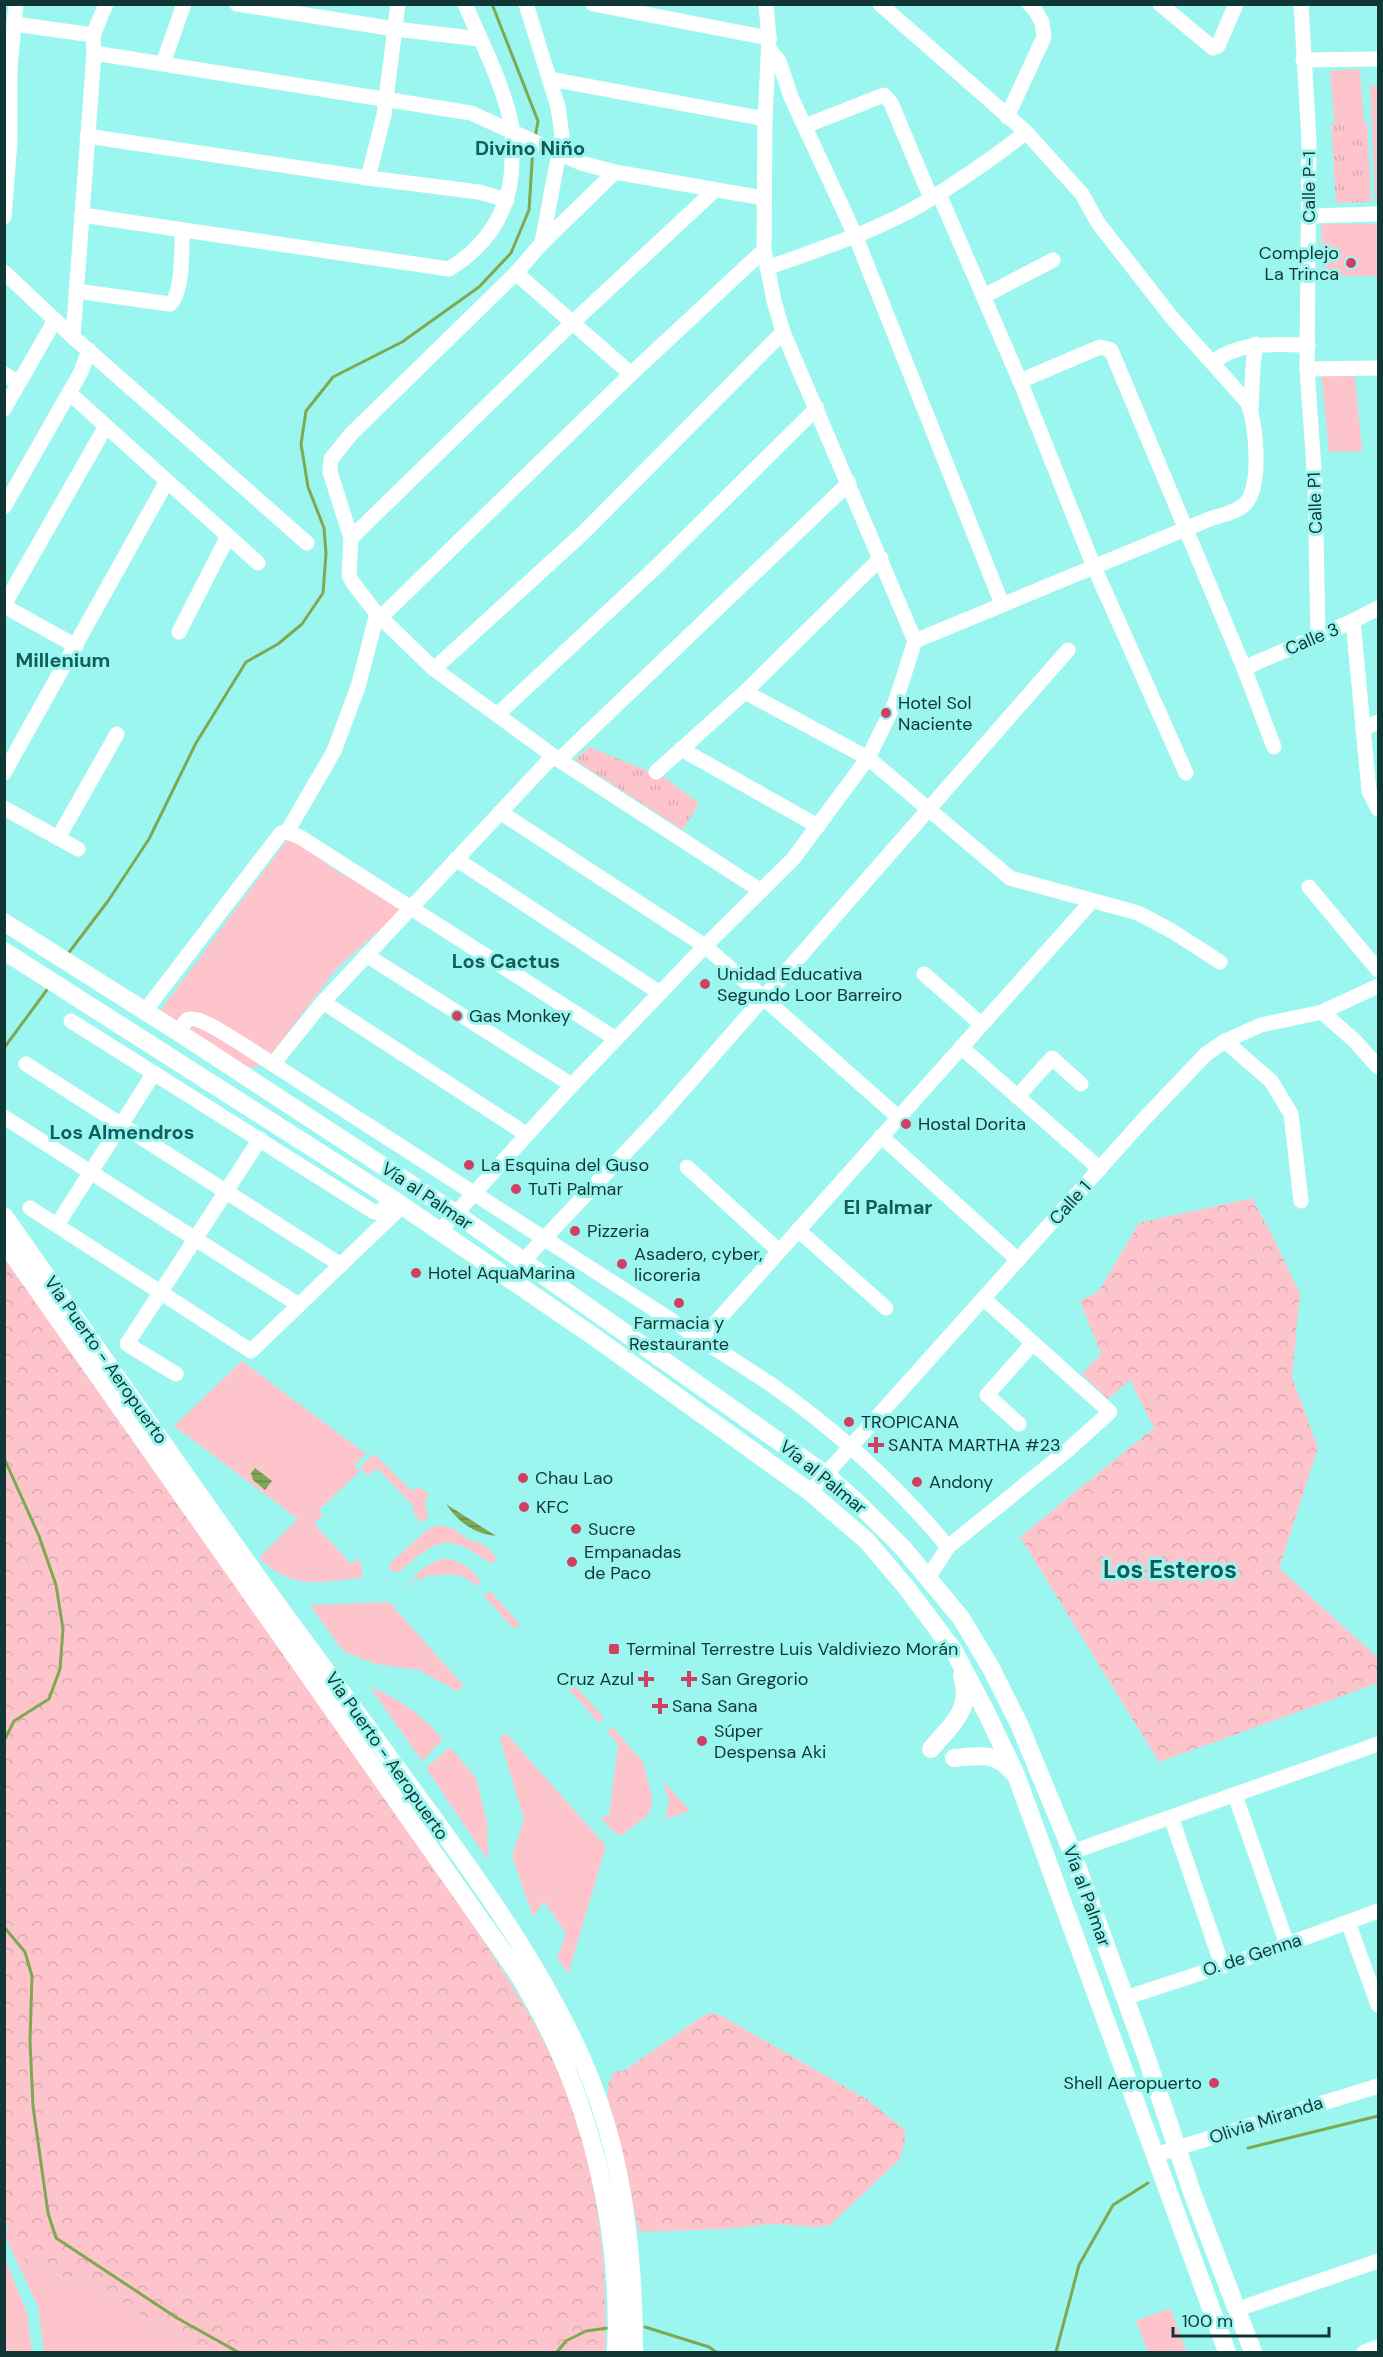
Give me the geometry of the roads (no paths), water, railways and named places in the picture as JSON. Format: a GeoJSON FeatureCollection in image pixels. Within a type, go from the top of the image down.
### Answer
{"type":"FeatureCollection","features":[{"type":"Feature","properties":{"kind":"main road","name":"Vía al Palmar"},"geometry":{"type":"LineString","coordinates":[[4,922],[178,1032],[455,1213],[825,1474],[888,1533],[928,1578],[960,1618],[991,1668],[1019,1724],[1072,1852],[1193,2195],[1253,2352]]}},
{"type":"Feature","properties":{"kind":"main road","name":"Vía al Palmar"},"geometry":{"type":"LineString","coordinates":[[4,951],[440,1231],[593,1336],[810,1492],[867,1541],[906,1587],[954,1652],[993,1724],[1016,1775],[1227,2352]]}},
{"type":"Feature","properties":{"kind":"main road","name":"Via Puerto - Aeropuerto"},"geometry":{"type":"LineString","coordinates":[[4,1216],[249,1565],[476,1880],[538,1974],[560,2013],[592,2082],[611,2146],[626,2218],[634,2290],[634,2352]]}},
{"type":"Feature","properties":{"kind":"main road","name":"Via Puerto - Aeropuerto"},"geometry":{"type":"LineString","coordinates":[[4,1242],[523,1981],[556,2045],[581,2106],[603,2184],[610,2222],[617,2332],[616,2352]]}},
{"type":"Feature","properties":{"kind":"main road"},"geometry":{"type":"LineString","coordinates":[[931,1749],[959,1716],[965,1704],[966,1688],[954,1652]]}},
{"type":"Feature","properties":{"kind":"main road"},"geometry":{"type":"LineString","coordinates":[[954,1758],[987,1756],[996,1758],[1004,1762],[1016,1775]]}},
{"type":"Feature","properties":{"kind":"street"},"geometry":{"type":"LineString","coordinates":[[4,218],[7,67],[15,4]]}},
{"type":"Feature","properties":{"kind":"street"},"geometry":{"type":"LineString","coordinates":[[73,337],[94,53],[93,35],[106,4]]}},
{"type":"Feature","properties":{"kind":"street"},"geometry":{"type":"LineString","coordinates":[[163,63],[184,4]]}},
{"type":"Feature","properties":{"kind":"street"},"geometry":{"type":"LineString","coordinates":[[237,4],[395,29],[480,39]]}},
{"type":"Feature","properties":{"kind":"street"},"geometry":{"type":"LineString","coordinates":[[368,178],[385,100],[398,4]]}},
{"type":"Feature","properties":{"kind":"street"},"geometry":{"type":"LineString","coordinates":[[82,215],[448,269],[466,258],[491,231],[507,200],[512,171],[512,130],[503,95],[465,4]]}},
{"type":"Feature","properties":{"kind":"street"},"geometry":{"type":"LineString","coordinates":[[526,4],[558,107],[562,136],[555,152],[542,243]]}},
{"type":"Feature","properties":{"kind":"street"},"geometry":{"type":"LineString","coordinates":[[593,4],[769,44],[779,61],[791,97],[855,236],[1002,604]]}},
{"type":"Feature","properties":{"kind":"street"},"geometry":{"type":"LineString","coordinates":[[880,4],[1026,132],[1082,194],[1098,223],[1173,319],[1248,403],[1254,419],[1257,444],[1254,487],[1246,503],[1233,512],[1186,529],[915,641]]}},
{"type":"Feature","properties":{"kind":"street"},"geometry":{"type":"LineString","coordinates":[[1007,117],[1044,37],[1042,22],[1029,4]]}},
{"type":"Feature","properties":{"kind":"street"},"geometry":{"type":"LineString","coordinates":[[1160,4],[1213,48],[1218,46],[1236,4]]}},
{"type":"Feature","properties":{"kind":"street","name":"Calle P-1"},"geometry":{"type":"LineString","coordinates":[[1301,4],[1309,140],[1307,369]]}},
{"type":"Feature","properties":{"kind":"street"},"geometry":{"type":"LineString","coordinates":[[440,1231],[572,1085],[705,946],[793,859],[868,758],[895,703],[915,641],[783,332],[767,268],[764,250],[765,119],[769,44],[766,5]]}},
{"type":"Feature","properties":{"kind":"street"},"geometry":{"type":"LineString","coordinates":[[14,24],[93,35]]}},
{"type":"Feature","properties":{"kind":"street"},"geometry":{"type":"LineString","coordinates":[[94,53],[471,113],[581,163],[615,172],[764,198]]}},
{"type":"Feature","properties":{"kind":"street"},"geometry":{"type":"LineString","coordinates":[[1303,60],[1378,58]]}},
{"type":"Feature","properties":{"kind":"street"},"geometry":{"type":"LineString","coordinates":[[550,79],[765,119]]}},
{"type":"Feature","properties":{"kind":"street"},"geometry":{"type":"LineString","coordinates":[[805,126],[884,95],[891,104],[984,296],[1094,567],[1186,773]]}},
{"type":"Feature","properties":{"kind":"street"},"geometry":{"type":"LineString","coordinates":[[767,268],[855,236],[935,196],[978,170],[1026,132]]}},
{"type":"Feature","properties":{"kind":"street"},"geometry":{"type":"LineString","coordinates":[[87,136],[368,178],[479,192],[507,200]]}},
{"type":"Feature","properties":{"kind":"street"},"geometry":{"type":"LineString","coordinates":[[615,172],[542,243],[516,273],[351,434],[331,459],[330,472],[351,538],[349,575],[379,616],[435,669],[556,758],[761,891]]}},
{"type":"Feature","properties":{"kind":"street"},"geometry":{"type":"LineString","coordinates":[[351,538],[572,323],[715,190]]}},
{"type":"Feature","properties":{"kind":"street"},"geometry":{"type":"LineString","coordinates":[[1309,216],[1378,214]]}},
{"type":"Feature","properties":{"kind":"street"},"geometry":{"type":"LineString","coordinates":[[76,291],[164,304],[172,303],[180,272],[182,230]]}},
{"type":"Feature","properties":{"kind":"street"},"geometry":{"type":"LineString","coordinates":[[287,832],[334,751],[358,687],[379,616],[764,250]]}},
{"type":"Feature","properties":{"kind":"street"},"geometry":{"type":"LineString","coordinates":[[984,296],[1053,260]]}},
{"type":"Feature","properties":{"kind":"street"},"geometry":{"type":"LineString","coordinates":[[5,272],[73,337],[307,543]]}},
{"type":"Feature","properties":{"kind":"street"},"geometry":{"type":"LineString","coordinates":[[516,273],[631,374]]}},
{"type":"Feature","properties":{"kind":"street"},"geometry":{"type":"LineString","coordinates":[[4,409],[55,320]]}},
{"type":"Feature","properties":{"kind":"street"},"geometry":{"type":"LineString","coordinates":[[435,669],[589,527],[783,332]]}},
{"type":"Feature","properties":{"kind":"street"},"geometry":{"type":"LineString","coordinates":[[1212,362],[1229,351],[1256,344],[1308,345]]}},
{"type":"Feature","properties":{"kind":"street"},"geometry":{"type":"LineString","coordinates":[[1251,409],[1254,385],[1252,361],[1256,344]]}},
{"type":"Feature","properties":{"kind":"street"},"geometry":{"type":"LineString","coordinates":[[1020,381],[1100,347],[1111,350],[1244,668],[1274,747]]}},
{"type":"Feature","properties":{"kind":"street"},"geometry":{"type":"LineString","coordinates":[[4,507],[81,372],[89,350]]}},
{"type":"Feature","properties":{"kind":"street"},"geometry":{"type":"LineString","coordinates":[[1307,369],[1378,368]]}},
{"type":"Feature","properties":{"kind":"street","name":"Calle P1"},"geometry":{"type":"LineString","coordinates":[[1307,369],[1316,483],[1318,637]]}},
{"type":"Feature","properties":{"kind":"street"},"geometry":{"type":"LineString","coordinates":[[4,374],[19,383]]}},
{"type":"Feature","properties":{"kind":"street"},"geometry":{"type":"LineString","coordinates":[[75,399],[258,562]]}},
{"type":"Feature","properties":{"kind":"street"},"geometry":{"type":"LineString","coordinates":[[498,714],[654,569],[817,408]]}},
{"type":"Feature","properties":{"kind":"street"},"geometry":{"type":"LineString","coordinates":[[76,646],[4,605],[106,426]]}},
{"type":"Feature","properties":{"kind":"street"},"geometry":{"type":"LineString","coordinates":[[4,773],[167,481]]}},
{"type":"Feature","properties":{"kind":"street"},"geometry":{"type":"LineString","coordinates":[[273,1064],[323,1002],[500,812],[849,483]]}},
{"type":"Feature","properties":{"kind":"street"},"geometry":{"type":"LineString","coordinates":[[179,632],[228,536]]}},
{"type":"Feature","properties":{"kind":"street"},"geometry":{"type":"LineString","coordinates":[[656,772],[745,692],[880,558]]}},
{"type":"Feature","properties":{"kind":"street","name":"Calle 3"},"geometry":{"type":"LineString","coordinates":[[1244,668],[1318,637],[1378,608]]}},
{"type":"Feature","properties":{"kind":"street"},"geometry":{"type":"LineString","coordinates":[[1353,621],[1369,791],[1378,809]]}},
{"type":"Feature","properties":{"kind":"street"},"geometry":{"type":"LineString","coordinates":[[523,1261],[660,1116],[1068,650]]}},
{"type":"Feature","properties":{"kind":"street"},"geometry":{"type":"LineString","coordinates":[[745,692],[868,758],[1010,878],[1138,914],[1172,931],[1220,962]]}},
{"type":"Feature","properties":{"kind":"street"},"geometry":{"type":"LineString","coordinates":[[1363,729],[1378,722]]}},
{"type":"Feature","properties":{"kind":"street"},"geometry":{"type":"LineString","coordinates":[[58,838],[117,734]]}},
{"type":"Feature","properties":{"kind":"street"},"geometry":{"type":"LineString","coordinates":[[681,750],[818,826]]}},
{"type":"Feature","properties":{"kind":"street"},"geometry":{"type":"LineString","coordinates":[[4,808],[78,849]]}},
{"type":"Feature","properties":{"kind":"street"},"geometry":{"type":"LineString","coordinates":[[500,812],[705,946],[898,1117]]}},
{"type":"Feature","properties":{"kind":"street"},"geometry":{"type":"LineString","coordinates":[[145,1011],[281,833],[287,832],[300,837],[616,1039]]}},
{"type":"Feature","properties":{"kind":"street"},"geometry":{"type":"LineString","coordinates":[[456,859],[660,993]]}},
{"type":"Feature","properties":{"kind":"street"},"geometry":{"type":"LineString","coordinates":[[1309,887],[1378,970]]}},
{"type":"Feature","properties":{"kind":"street"},"geometry":{"type":"LineString","coordinates":[[702,1338],[1092,901]]}},
{"type":"Feature","properties":{"kind":"street"},"geometry":{"type":"LineString","coordinates":[[366,955],[572,1085]]}},
{"type":"Feature","properties":{"kind":"street"},"geometry":{"type":"LineString","coordinates":[[924,974],[981,1024]]}},
{"type":"Feature","properties":{"kind":"street","name":"Calle 1"},"geometry":{"type":"LineString","coordinates":[[810,1492],[1206,1054],[1226,1041],[1261,1025],[1322,1012],[1378,986]]}},
{"type":"Feature","properties":{"kind":"street"},"geometry":{"type":"LineString","coordinates":[[323,1002],[526,1134]]}},
{"type":"Feature","properties":{"kind":"street"},"geometry":{"type":"LineString","coordinates":[[1322,1012],[1355,1041],[1378,1067]]}},
{"type":"Feature","properties":{"kind":"street"},"geometry":{"type":"LineString","coordinates":[[178,1032],[187,1020],[201,1020],[702,1338],[815,1416],[908,1500],[948,1547]]}},
{"type":"Feature","properties":{"kind":"street"},"geometry":{"type":"LineString","coordinates":[[71,1021],[374,1212],[381,1211],[396,1202]]}},
{"type":"Feature","properties":{"kind":"street"},"geometry":{"type":"LineString","coordinates":[[1226,1041],[1272,1082],[1291,1113],[1301,1201]]}},
{"type":"Feature","properties":{"kind":"street"},"geometry":{"type":"LineString","coordinates":[[961,1047],[1100,1169]]}},
{"type":"Feature","properties":{"kind":"street"},"geometry":{"type":"LineString","coordinates":[[1017,1096],[1052,1058],[1081,1084]]}},
{"type":"Feature","properties":{"kind":"street"},"geometry":{"type":"LineString","coordinates":[[26,1065],[341,1265]]}},
{"type":"Feature","properties":{"kind":"street"},"geometry":{"type":"LineString","coordinates":[[57,1225],[154,1072]]}},
{"type":"Feature","properties":{"kind":"street"},"geometry":{"type":"LineString","coordinates":[[4,1117],[298,1305]]}},
{"type":"Feature","properties":{"kind":"street"},"geometry":{"type":"LineString","coordinates":[[881,1136],[1018,1260]]}},
{"type":"Feature","properties":{"kind":"street"},"geometry":{"type":"LineString","coordinates":[[176,1374],[127,1344],[260,1139]]}},
{"type":"Feature","properties":{"kind":"street"},"geometry":{"type":"LineString","coordinates":[[687,1167],[779,1251]]}},
{"type":"Feature","properties":{"kind":"street"},"geometry":{"type":"LineString","coordinates":[[30,1208],[251,1350],[341,1265],[396,1202]]}},
{"type":"Feature","properties":{"kind":"street"},"geometry":{"type":"LineString","coordinates":[[798,1230],[886,1308]]}},
{"type":"Feature","properties":{"kind":"street"},"geometry":{"type":"LineString","coordinates":[[928,1578],[948,1547],[1069,1449],[1110,1412],[984,1299]]}},
{"type":"Feature","properties":{"kind":"street"},"geometry":{"type":"LineString","coordinates":[[1019,1425],[987,1395],[1033,1343]]}},
{"type":"Feature","properties":{"kind":"street"},"geometry":{"type":"LineString","coordinates":[[1072,1852],[1378,1744]]}},
{"type":"Feature","properties":{"kind":"street"},"geometry":{"type":"LineString","coordinates":[[1234,1795],[1287,1944]]}},
{"type":"Feature","properties":{"kind":"street"},"geometry":{"type":"LineString","coordinates":[[1171,1817],[1222,1965]]}},
{"type":"Feature","properties":{"kind":"street","name":"O. de Genna"},"geometry":{"type":"LineString","coordinates":[[1125,1998],[1378,1911]]}},
{"type":"Feature","properties":{"kind":"street"},"geometry":{"type":"LineString","coordinates":[[1348,1922],[1378,2006]]}},
{"type":"Feature","properties":{"kind":"street","name":"Olivia Miranda"},"geometry":{"type":"LineString","coordinates":[[1155,2156],[1378,2086]]}},
{"type":"Feature","properties":{"kind":"street"},"geometry":{"type":"LineString","coordinates":[[1238,2309],[1378,2261]]}},
{"type":"Feature","properties":{"kind":"street"},"geometry":{"type":"LineString","coordinates":[[1364,2352],[1378,2347]]}},
{"type":"Feature","properties":{"kind":"waterway"},"geometry":{"type":"LineString","coordinates":[[492,4],[538,121],[535,138]]}},
{"type":"Feature","properties":{"kind":"waterway"},"geometry":{"type":"LineString","coordinates":[[67,955],[108,901],[149,839],[196,743],[246,662],[278,644],[302,624],[323,593],[326,554],[324,528],[308,487],[301,444],[306,411],[333,377],[402,342],[479,287],[511,253],[529,210],[533,147]]}},
{"type":"Feature","properties":{"kind":"waterway"},"geometry":{"type":"LineString","coordinates":[[4,1048],[49,987]]}},
{"type":"Feature","properties":{"kind":"waterway"},"geometry":{"type":"LineString","coordinates":[[4,1458],[39,1536],[56,1585],[63,1629],[60,1669],[49,1699],[14,1721],[4,1741]]}},
{"type":"Feature","properties":{"kind":"waterway"},"geometry":{"type":"LineString","coordinates":[[4,1927],[25,1952],[32,1976],[30,2041],[33,2106],[48,2213],[56,2238],[177,2318],[238,2352]]}},
{"type":"Feature","properties":{"kind":"waterway"},"geometry":{"type":"LineString","coordinates":[[1248,2148],[1378,2116]]}},
{"type":"Feature","properties":{"kind":"waterway"},"geometry":{"type":"LineString","coordinates":[[1056,2352],[1079,2265],[1113,2205],[1148,2183]]}},
{"type":"Feature","properties":{"kind":"waterway"},"geometry":{"type":"LineString","coordinates":[[645,2327],[709,2347],[716,2352]]}},
{"type":"Feature","properties":{"kind":"waterway"},"geometry":{"type":"LineString","coordinates":[[557,2352],[566,2341],[586,2331],[608,2328]]}},
{"type":"Feature","properties":{"kind":"place","name":"Complejo La Trinca"},"geometry":{"type":"Point","coordinates":[1351,263]}},
{"type":"Feature","properties":{"kind":"place","name":"Hotel Sol Naciente"},"geometry":{"type":"Point","coordinates":[886,713]}},
{"type":"Feature","properties":{"kind":"place","name":"Unidad Educativa Segundo Loor Barreiro"},"geometry":{"type":"Point","coordinates":[705,984]}},
{"type":"Feature","properties":{"kind":"place","name":"Gas Monkey"},"geometry":{"type":"Point","coordinates":[457,1016]}},
{"type":"Feature","properties":{"kind":"place","name":"Hostal Dorita"},"geometry":{"type":"Point","coordinates":[906,1124]}},
{"type":"Feature","properties":{"kind":"place","name":"La Esquina del Guso"},"geometry":{"type":"Point","coordinates":[469,1165]}},
{"type":"Feature","properties":{"kind":"place","name":"TuTi Palmar"},"geometry":{"type":"Point","coordinates":[516,1189]}},
{"type":"Feature","properties":{"kind":"place","name":"Pizzeria"},"geometry":{"type":"Point","coordinates":[575,1231]}},
{"type":"Feature","properties":{"kind":"place","name":"Asadero, cyber, licoreria"},"geometry":{"type":"Point","coordinates":[622,1264]}},
{"type":"Feature","properties":{"kind":"place","name":"Hotel AquaMarina"},"geometry":{"type":"Point","coordinates":[416,1273]}},
{"type":"Feature","properties":{"kind":"place","name":"Farmacia y Restaurante"},"geometry":{"type":"Point","coordinates":[679,1303]}},
{"type":"Feature","properties":{"kind":"place","name":"TROPICANA"},"geometry":{"type":"Point","coordinates":[849,1422]}},
{"type":"Feature","properties":{"kind":"place","name":"SANTA MARTHA #23"},"geometry":{"type":"Point","coordinates":[876,1445]}},
{"type":"Feature","properties":{"kind":"place","name":"Chau Lao"},"geometry":{"type":"Point","coordinates":[523,1478]}},
{"type":"Feature","properties":{"kind":"place","name":"Andony"},"geometry":{"type":"Point","coordinates":[917,1482]}},
{"type":"Feature","properties":{"kind":"place","name":"KFC"},"geometry":{"type":"Point","coordinates":[524,1507]}},
{"type":"Feature","properties":{"kind":"place","name":"Sucre"},"geometry":{"type":"Point","coordinates":[576,1529]}},
{"type":"Feature","properties":{"kind":"place","name":"Empanadas de Paco"},"geometry":{"type":"Point","coordinates":[572,1562]}},
{"type":"Feature","properties":{"kind":"place","name":"Terminal Terrestre Luis Valdiviezo Morán"},"geometry":{"type":"Point","coordinates":[614,1649]}},
{"type":"Feature","properties":{"kind":"place","name":"Cruz Azul"},"geometry":{"type":"Point","coordinates":[646,1679]}},
{"type":"Feature","properties":{"kind":"place","name":"San Gregorio"},"geometry":{"type":"Point","coordinates":[689,1679]}},
{"type":"Feature","properties":{"kind":"place","name":"Sana Sana"},"geometry":{"type":"Point","coordinates":[660,1706]}},
{"type":"Feature","properties":{"kind":"place","name":"Súper Despensa Aki"},"geometry":{"type":"Point","coordinates":[702,1741]}},
{"type":"Feature","properties":{"kind":"place","name":"Shell Aeropuerto"},"geometry":{"type":"Point","coordinates":[1214,2083]}},
{"type":"Feature","properties":{"kind":"district","name":"Divino Niño"},"geometry":{"type":"Point","coordinates":[530,148]}},
{"type":"Feature","properties":{"kind":"district","name":"Millenium"},"geometry":{"type":"Point","coordinates":[63,660]}},
{"type":"Feature","properties":{"kind":"district","name":"Los Cactus"},"geometry":{"type":"Point","coordinates":[506,961]}},
{"type":"Feature","properties":{"kind":"district","name":"Los Almendros"},"geometry":{"type":"Point","coordinates":[122,1132]}},
{"type":"Feature","properties":{"kind":"district","name":"El Palmar"},"geometry":{"type":"Point","coordinates":[888,1207]}},
{"type":"Feature","properties":{"kind":"district","name":"Los Esteros"},"geometry":{"type":"Point","coordinates":[1170,1570]}}]}
